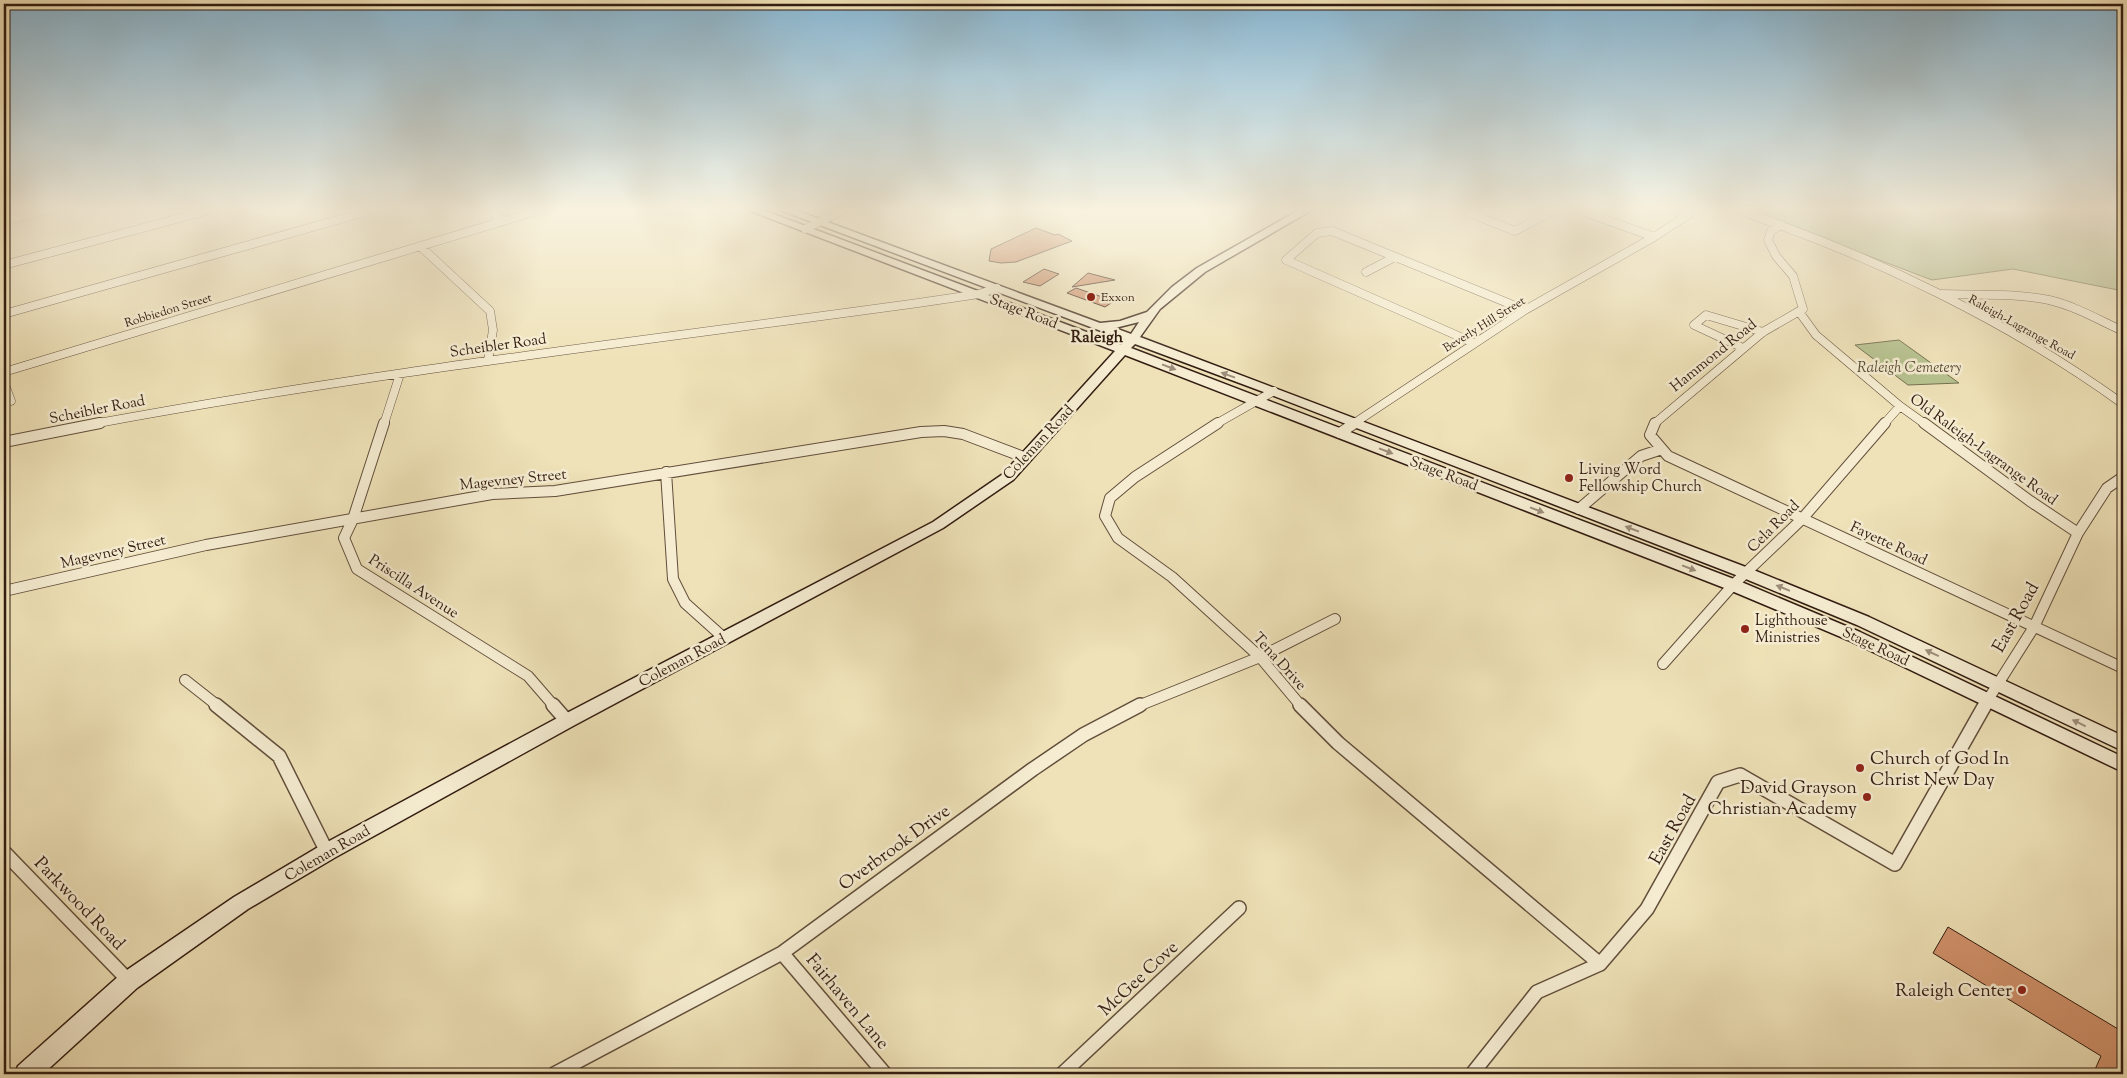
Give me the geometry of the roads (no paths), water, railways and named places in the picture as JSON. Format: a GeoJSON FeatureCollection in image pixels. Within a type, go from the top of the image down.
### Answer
{"type":"FeatureCollection","features":[{"type":"Feature","properties":{"kind":"main road","name":"Stage Road"},"geometry":{"type":"LineString","coordinates":[[888,260],[1128,345],[1274,392],[1746,573],[1863,621],[2123,744]]}},
{"type":"Feature","properties":{"kind":"main road","name":"Stage Road"},"geometry":{"type":"LineString","coordinates":[[922,260],[1097,326],[1128,345],[1257,401],[1734,585],[1854,636],[2123,765]]}},
{"type":"Feature","properties":{"kind":"main road","name":"Coleman Road"},"geometry":{"type":"LineString","coordinates":[[26,1074],[129,981],[241,903],[327,852],[567,721],[938,525],[1008,477],[1128,345],[1151,314],[1176,290],[1201,270],[1218,260]]}},
{"type":"Feature","properties":{"kind":"main road"},"geometry":{"type":"LineString","coordinates":[[1097,326],[1122,324],[1151,314]]}},
{"type":"Feature","properties":{"kind":"street"},"geometry":{"type":"LineString","coordinates":[[4,265],[22,260]]}},
{"type":"Feature","properties":{"kind":"street"},"geometry":{"type":"LineString","coordinates":[[4,314],[195,260]]}},
{"type":"Feature","properties":{"kind":"street","name":"Robbiedon Street"},"geometry":{"type":"LineString","coordinates":[[4,372],[373,260]]}},
{"type":"Feature","properties":{"kind":"street"},"geometry":{"type":"LineString","coordinates":[[435,260],[490,311],[493,330],[488,360]]}},
{"type":"Feature","properties":{"kind":"street"},"geometry":{"type":"LineString","coordinates":[[1287,260],[1474,343]]}},
{"type":"Feature","properties":{"kind":"street"},"geometry":{"type":"LineString","coordinates":[[1366,272],[1389,260]]}},
{"type":"Feature","properties":{"kind":"street"},"geometry":{"type":"LineString","coordinates":[[1403,260],[1525,310]]}},
{"type":"Feature","properties":{"kind":"street","name":"Beverly Hill Street"},"geometry":{"type":"LineString","coordinates":[[1340,433],[1525,310],[1612,260]]}},
{"type":"Feature","properties":{"kind":"street","name":"Old Raleigh-Lagrange Road"},"geometry":{"type":"LineString","coordinates":[[1780,260],[1793,276],[1803,308],[1800,312],[1816,334],[1900,406],[2030,501],[2078,533]]}},
{"type":"Feature","properties":{"kind":"street","name":"Raleigh-Lagrange Road"},"geometry":{"type":"LineString","coordinates":[[1866,260],[2004,327],[2088,377],[2123,404]]}},
{"type":"Feature","properties":{"kind":"street","name":"Scheibler Road"},"geometry":{"type":"LineString","coordinates":[[4,442],[122,417],[488,360],[864,311],[980,294],[997,288]]}},
{"type":"Feature","properties":{"kind":"street"},"geometry":{"type":"LineString","coordinates":[[1938,294],[1988,295],[2048,300],[2070,307],[2123,331]]}},
{"type":"Feature","properties":{"kind":"street","name":"Hammond Road"},"geometry":{"type":"LineString","coordinates":[[1650,435],[1655,423],[1743,348],[1763,332],[1803,308]]}},
{"type":"Feature","properties":{"kind":"street"},"geometry":{"type":"LineString","coordinates":[[1743,348],[1694,325],[1706,315],[1763,332]]}},
{"type":"Feature","properties":{"kind":"street","name":"Priscilla Avenue"},"geometry":{"type":"LineString","coordinates":[[400,374],[353,519],[344,538],[357,569],[528,676],[567,721]]}},
{"type":"Feature","properties":{"kind":"street"},"geometry":{"type":"LineString","coordinates":[[4,382],[12,401]]}},
{"type":"Feature","properties":{"kind":"street","name":"Tena Drive"},"geometry":{"type":"LineString","coordinates":[[1274,392],[1198,435],[1135,477],[1110,498],[1105,516],[1118,538],[1172,577],[1260,657],[1307,714],[1338,743],[1600,964]]}},
{"type":"Feature","properties":{"kind":"street","name":"Cela Road"},"geometry":{"type":"LineString","coordinates":[[1663,664],[1734,585],[1802,519],[1900,406]]}},
{"type":"Feature","properties":{"kind":"street","name":"Magevney Street"},"geometry":{"type":"LineString","coordinates":[[4,591],[206,545],[492,494],[555,491],[921,432],[944,431],[963,434],[1026,458]]}},
{"type":"Feature","properties":{"kind":"street","name":"Fayette Road"},"geometry":{"type":"LineString","coordinates":[[1650,435],[1668,456],[1699,472],[2123,668]]}},
{"type":"Feature","properties":{"kind":"street"},"geometry":{"type":"LineString","coordinates":[[1580,509],[1641,456],[1662,449]]}},
{"type":"Feature","properties":{"kind":"street"},"geometry":{"type":"LineString","coordinates":[[666,472],[673,580],[685,603],[724,638]]}},
{"type":"Feature","properties":{"kind":"street","name":"East Road"},"geometry":{"type":"LineString","coordinates":[[1472,1074],[1537,992],[1600,964],[1647,910],[1718,782],[1740,776],[1895,864],[1997,683],[2034,627],[2078,533],[2106,488],[2123,477]]}},
{"type":"Feature","properties":{"kind":"street","name":"Overbrook Drive"},"geometry":{"type":"LineString","coordinates":[[554,1074],[782,953],[1033,769],[1083,735],[1150,700],[1260,657],[1335,619]]}},
{"type":"Feature","properties":{"kind":"street"},"geometry":{"type":"LineString","coordinates":[[185,680],[279,756],[327,852]]}},
{"type":"Feature","properties":{"kind":"street","name":"Parkwood Road"},"geometry":{"type":"LineString","coordinates":[[4,852],[129,981]]}},
{"type":"Feature","properties":{"kind":"street","name":"McGee Cove"},"geometry":{"type":"LineString","coordinates":[[1062,1074],[1239,908]]}},
{"type":"Feature","properties":{"kind":"street","name":"Fairhaven Lane"},"geometry":{"type":"LineString","coordinates":[[782,953],[885,1074]]}},
{"type":"Feature","properties":{"kind":"place","name":"Exxon"},"geometry":{"type":"Point","coordinates":[1091,297]}},
{"type":"Feature","properties":{"kind":"place","name":"Living Word Fellowship Church"},"geometry":{"type":"Point","coordinates":[1569,478]}},
{"type":"Feature","properties":{"kind":"place","name":"Lighthouse Ministries"},"geometry":{"type":"Point","coordinates":[1745,629]}},
{"type":"Feature","properties":{"kind":"place","name":"Church of God In Christ New Day"},"geometry":{"type":"Point","coordinates":[1860,768]}},
{"type":"Feature","properties":{"kind":"place","name":"David Grayson Christian Academy"},"geometry":{"type":"Point","coordinates":[1867,797]}},
{"type":"Feature","properties":{"kind":"place","name":"Raleigh Center"},"geometry":{"type":"Point","coordinates":[2022,990]}},
{"type":"Feature","properties":{"kind":"district","name":"Raleigh"},"geometry":{"type":"Point","coordinates":[1097,336]}},
{"type":"Feature","properties":{"kind":"park label","name":"Raleigh Cemetery"},"geometry":{"type":"Point","coordinates":[1909,367]}}]}
